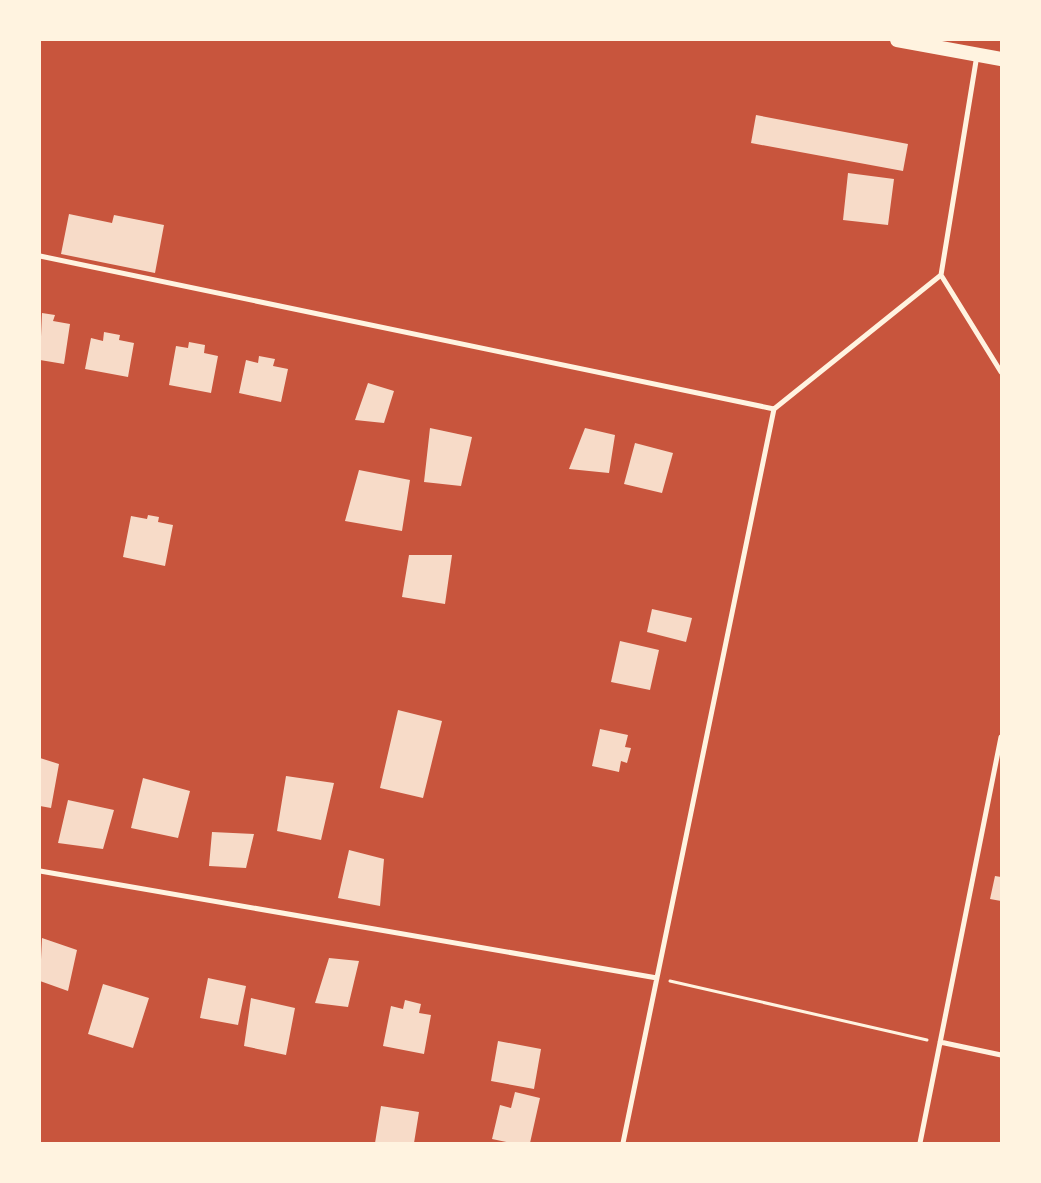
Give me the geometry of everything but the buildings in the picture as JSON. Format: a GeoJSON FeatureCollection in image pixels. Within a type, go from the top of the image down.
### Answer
{"type":"FeatureCollection","features":[{"type":"Feature","properties":{"kind":"highway"},"geometry":{"type":"LineString","coordinates":[[898,40],[977,55],[1001,57]]}},
{"type":"Feature","properties":{"kind":"highway"},"geometry":{"type":"LineString","coordinates":[[918,40],[1001,57]]}},
{"type":"Feature","properties":{"kind":"street"},"geometry":{"type":"LineString","coordinates":[[977,55],[941,275],[1001,372]]}},
{"type":"Feature","properties":{"kind":"street"},"geometry":{"type":"LineString","coordinates":[[40,256],[774,409]]}},
{"type":"Feature","properties":{"kind":"street"},"geometry":{"type":"LineString","coordinates":[[623,1143],[774,409],[941,275]]}},
{"type":"Feature","properties":{"kind":"street"},"geometry":{"type":"LineString","coordinates":[[920,1143],[1001,737]]}},
{"type":"Feature","properties":{"kind":"street"},"geometry":{"type":"LineString","coordinates":[[40,871],[657,978]]}},
{"type":"Feature","properties":{"kind":"street"},"geometry":{"type":"LineString","coordinates":[[940,1042],[1001,1055]]}},
{"type":"Feature","properties":{"kind":"path"},"geometry":{"type":"LineString","coordinates":[[657,978],[940,1042]]}}]}
